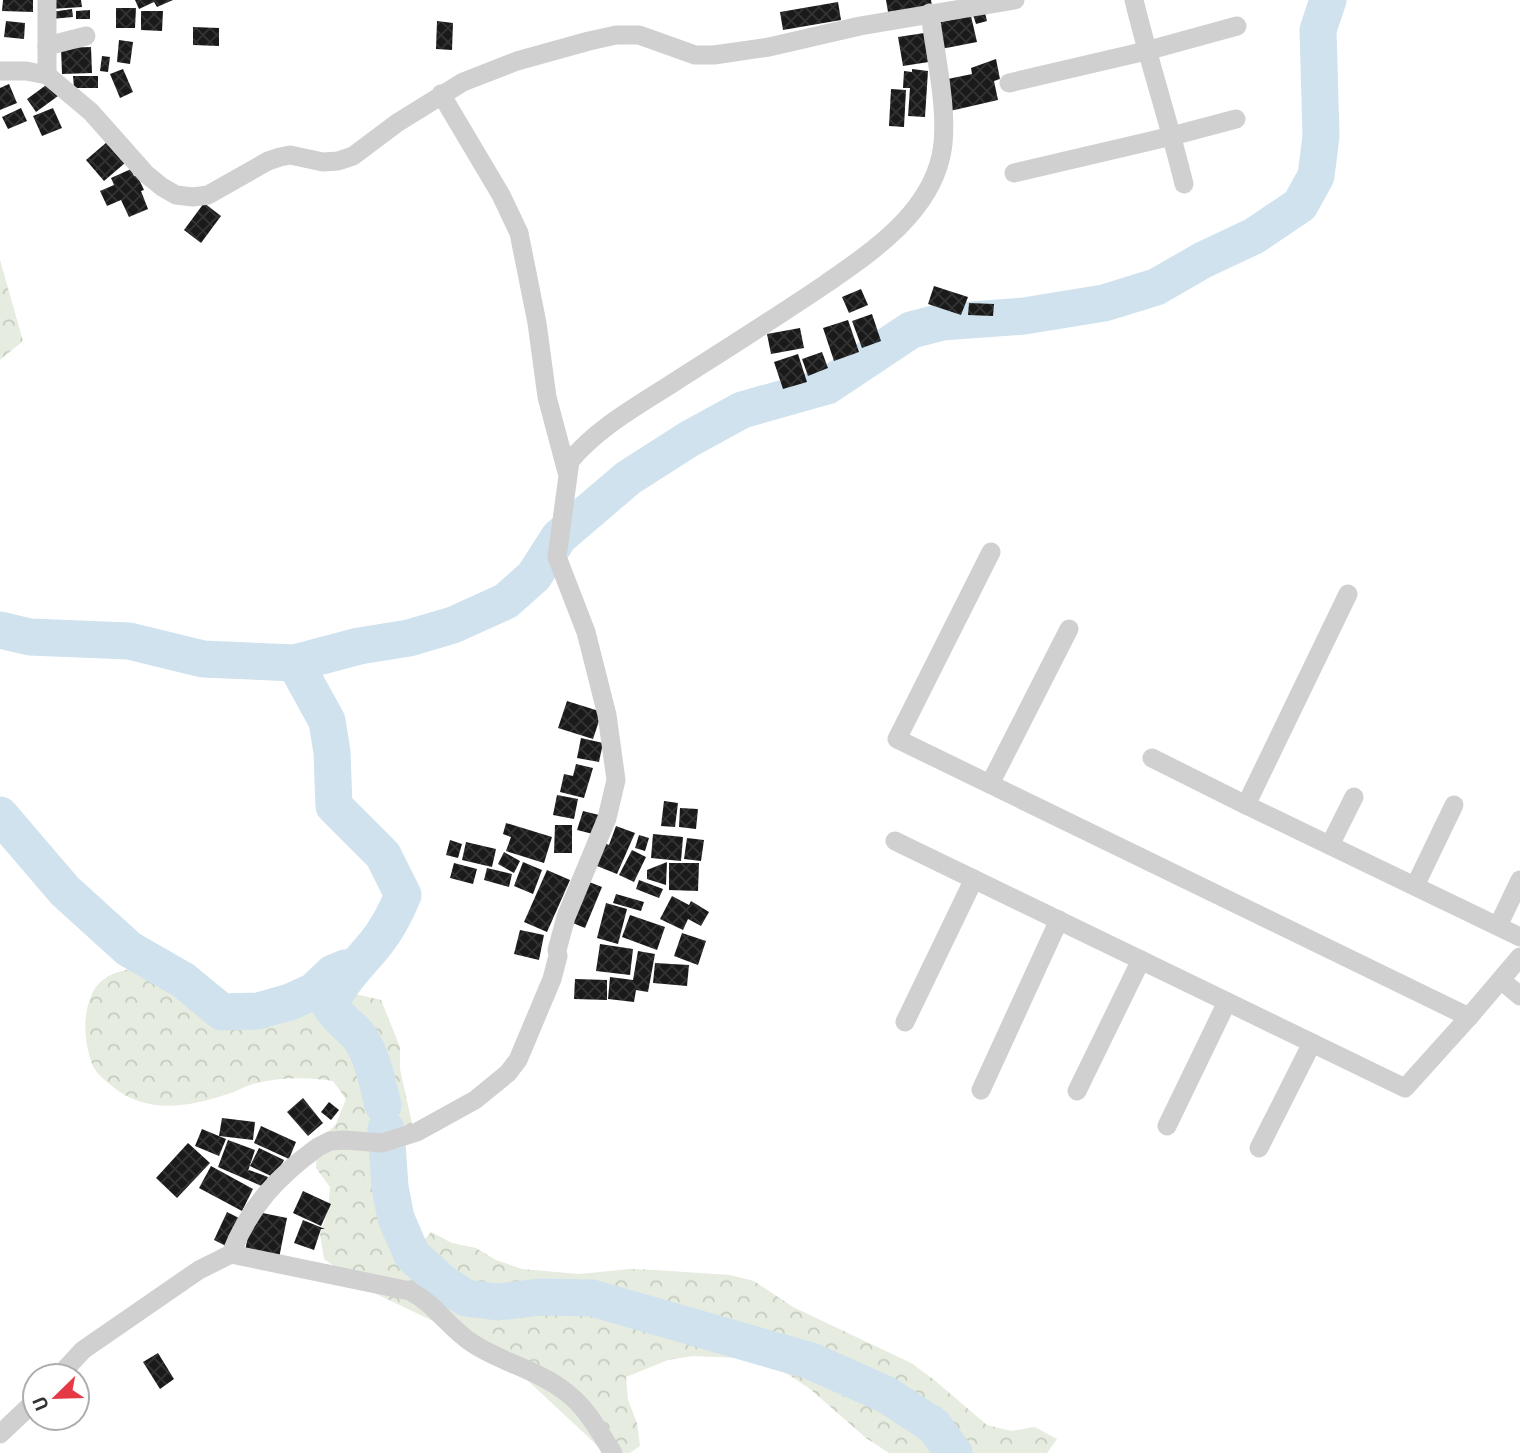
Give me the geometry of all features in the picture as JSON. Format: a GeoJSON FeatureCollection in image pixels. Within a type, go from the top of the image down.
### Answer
{"type":"FeatureCollection","features":[{"type":"Feature","properties":{"kind":"street"},"geometry":{"type":"LineString","coordinates":[[47,0],[47,75]]}},
{"type":"Feature","properties":{"kind":"street"},"geometry":{"type":"LineString","coordinates":[[0,71],[26,71],[47,75],[91,112],[146,174],[176,195],[193,197],[208,195],[280,157],[290,155],[323,162],[338,162],[353,156],[441,94],[463,82],[507,65],[616,35],[639,35],[695,55],[714,55],[769,47],[930,13],[1014,0]]}},
{"type":"Feature","properties":{"kind":"street"},"geometry":{"type":"LineString","coordinates":[[1134,0],[1184,184]]}},
{"type":"Feature","properties":{"kind":"street"},"geometry":{"type":"LineString","coordinates":[[231,1254],[255,1206],[309,1154],[330,1141],[382,1143],[417,1132],[475,1100],[508,1073],[518,1060],[552,979],[566,917],[607,818],[616,780],[607,715],[586,632],[556,551],[570,461],[616,420],[847,268],[891,234],[925,199],[943,146],[943,117],[930,13]]}},
{"type":"Feature","properties":{"kind":"street"},"geometry":{"type":"LineString","coordinates":[[1009,83],[1146,51],[1237,26]]}},
{"type":"Feature","properties":{"kind":"street"},"geometry":{"type":"LineString","coordinates":[[47,46],[86,36]]}},
{"type":"Feature","properties":{"kind":"street"},"geometry":{"type":"LineString","coordinates":[[441,94],[501,195],[519,233],[537,323],[547,397],[567,472]]}},
{"type":"Feature","properties":{"kind":"street"},"geometry":{"type":"LineString","coordinates":[[1014,173],[1236,119]]}},
{"type":"Feature","properties":{"kind":"street"},"geometry":{"type":"LineString","coordinates":[[991,552],[897,739],[1469,1017]]}},
{"type":"Feature","properties":{"kind":"street"},"geometry":{"type":"LineString","coordinates":[[1246,805],[1348,594]]}},
{"type":"Feature","properties":{"kind":"street"},"geometry":{"type":"LineString","coordinates":[[989,784],[1069,629]]}},
{"type":"Feature","properties":{"kind":"street"},"geometry":{"type":"LineString","coordinates":[[1152,758],[1520,937]]}},
{"type":"Feature","properties":{"kind":"street"},"geometry":{"type":"LineString","coordinates":[[1331,845],[1354,797]]}},
{"type":"Feature","properties":{"kind":"street"},"geometry":{"type":"LineString","coordinates":[[1415,886],[1454,804]]}},
{"type":"Feature","properties":{"kind":"street"},"geometry":{"type":"LineString","coordinates":[[895,841],[1405,1088],[1520,957]]}},
{"type":"Feature","properties":{"kind":"street"},"geometry":{"type":"LineString","coordinates":[[905,1022],[974,879]]}},
{"type":"Feature","properties":{"kind":"street"},"geometry":{"type":"LineString","coordinates":[[1498,926],[1520,880]]}},
{"type":"Feature","properties":{"kind":"street"},"geometry":{"type":"LineString","coordinates":[[981,1090],[1059,920]]}},
{"type":"Feature","properties":{"kind":"street"},"geometry":{"type":"LineString","coordinates":[[1077,1091],[1141,960]]}},
{"type":"Feature","properties":{"kind":"street"},"geometry":{"type":"LineString","coordinates":[[1501,980],[1520,996]]}},
{"type":"Feature","properties":{"kind":"street"},"geometry":{"type":"LineString","coordinates":[[1167,1126],[1227,1002]]}},
{"type":"Feature","properties":{"kind":"street"},"geometry":{"type":"LineString","coordinates":[[1259,1148],[1312,1043]]}},
{"type":"Feature","properties":{"kind":"street"},"geometry":{"type":"LineString","coordinates":[[72,1362],[83,1350],[200,1270],[231,1254],[410,1291],[433,1307],[455,1331],[472,1343],[533,1372],[569,1394],[613,1453]]}},
{"type":"Feature","properties":{"kind":"street"},"geometry":{"type":"LineString","coordinates":[[0,1434],[21,1414]]}},
{"type":"Feature","properties":{"kind":"green space"},"geometry":{"type":"Polygon","coordinates":[[[0,260],[23,341],[0,360],[0,260]]]}},
{"type":"Feature","properties":{"kind":"green space"},"geometry":{"type":"Polygon","coordinates":[[[139,968],[222,1022],[270,1027],[296,1019],[316,1003],[330,1005],[355,994],[381,1000],[400,1047],[400,1069],[413,1128],[385,1124],[386,1137],[376,1157],[372,1180],[388,1199],[412,1254],[431,1232],[452,1243],[476,1248],[496,1260],[522,1269],[579,1274],[630,1269],[655,1270],[730,1275],[754,1281],[793,1307],[911,1363],[987,1425],[1011,1431],[1035,1427],[1057,1439],[1047,1453],[889,1453],[866,1438],[810,1389],[766,1363],[742,1358],[693,1356],[668,1360],[626,1377],[628,1400],[637,1423],[640,1446],[630,1453],[608,1453],[525,1378],[456,1332],[366,1289],[324,1259],[320,1234],[328,1211],[330,1187],[316,1168],[317,1143],[336,1124],[346,1099],[333,1081],[303,1078],[273,1080],[198,1102],[168,1106],[153,1105],[125,1095],[101,1077],[92,1063],[86,1042],[88,1004],[95,989],[105,978],[124,970],[139,968]]]}},
{"type":"Feature","properties":{"kind":"building"},"geometry":{"type":"Polygon","coordinates":[[[3,0],[33,0],[33,12],[2,11],[3,0]]]}},
{"type":"Feature","properties":{"kind":"building"},"geometry":{"type":"Polygon","coordinates":[[[51,0],[81,0],[82,7],[51,9],[51,0]]]}},
{"type":"Feature","properties":{"kind":"building"},"geometry":{"type":"Polygon","coordinates":[[[135,0],[173,0],[157,7],[154,2],[139,9],[135,0]]]}},
{"type":"Feature","properties":{"kind":"building"},"geometry":{"type":"Polygon","coordinates":[[[886,0],[931,0],[932,6],[888,12],[886,0]]]}},
{"type":"Feature","properties":{"kind":"building"},"geometry":{"type":"Polygon","coordinates":[[[838,2],[841,20],[783,30],[780,12],[838,2]]]}},
{"type":"Feature","properties":{"kind":"building"},"geometry":{"type":"Polygon","coordinates":[[[116,8],[136,8],[135,28],[116,28],[116,8]]]}},
{"type":"Feature","properties":{"kind":"building"},"geometry":{"type":"Polygon","coordinates":[[[72,9],[73,17],[51,19],[51,12],[72,9]]]}},
{"type":"Feature","properties":{"kind":"building"},"geometry":{"type":"Polygon","coordinates":[[[984,9],[987,21],[976,24],[972,12],[984,9]]]}},
{"type":"Feature","properties":{"kind":"building"},"geometry":{"type":"Polygon","coordinates":[[[90,10],[90,19],[76,19],[76,11],[90,10]]]}},
{"type":"Feature","properties":{"kind":"building"},"geometry":{"type":"Polygon","coordinates":[[[141,11],[163,11],[162,31],[141,30],[141,11]]]}},
{"type":"Feature","properties":{"kind":"building"},"geometry":{"type":"Polygon","coordinates":[[[971,16],[977,42],[941,49],[936,23],[971,16]]]}},
{"type":"Feature","properties":{"kind":"building"},"geometry":{"type":"Polygon","coordinates":[[[6,21],[25,23],[24,39],[4,37],[6,21]]]}},
{"type":"Feature","properties":{"kind":"building"},"geometry":{"type":"Polygon","coordinates":[[[437,21],[453,23],[452,50],[436,49],[437,21]]]}},
{"type":"Feature","properties":{"kind":"building"},"geometry":{"type":"Polygon","coordinates":[[[193,27],[219,28],[219,46],[193,45],[193,27]]]}},
{"type":"Feature","properties":{"kind":"building"},"geometry":{"type":"Polygon","coordinates":[[[931,32],[935,61],[903,66],[898,37],[931,32]]]}},
{"type":"Feature","properties":{"kind":"building"},"geometry":{"type":"Polygon","coordinates":[[[119,40],[133,42],[130,64],[117,62],[119,40]]]}},
{"type":"Feature","properties":{"kind":"building"},"geometry":{"type":"Polygon","coordinates":[[[91,47],[92,73],[62,74],[61,48],[91,47]]]}},
{"type":"Feature","properties":{"kind":"building"},"geometry":{"type":"Polygon","coordinates":[[[102,56],[110,57],[108,72],[100,71],[102,56]]]}},
{"type":"Feature","properties":{"kind":"building"},"geometry":{"type":"Polygon","coordinates":[[[996,59],[1000,79],[994,81],[998,100],[950,111],[943,80],[972,74],[971,68],[996,59]]]}},
{"type":"Feature","properties":{"kind":"building"},"geometry":{"type":"Polygon","coordinates":[[[123,69],[133,92],[120,98],[110,74],[123,69]]]}},
{"type":"Feature","properties":{"kind":"building"},"geometry":{"type":"Polygon","coordinates":[[[912,69],[928,71],[925,117],[908,116],[910,88],[903,88],[904,71],[912,72],[912,69]]]}},
{"type":"Feature","properties":{"kind":"building"},"geometry":{"type":"Polygon","coordinates":[[[73,76],[98,76],[98,88],[74,88],[73,76]]]}},
{"type":"Feature","properties":{"kind":"building"},"geometry":{"type":"Polygon","coordinates":[[[49,83],[58,96],[36,112],[27,99],[49,83]]]}},
{"type":"Feature","properties":{"kind":"building"},"geometry":{"type":"Polygon","coordinates":[[[9,84],[17,103],[0,110],[0,88],[9,84]]]}},
{"type":"Feature","properties":{"kind":"building"},"geometry":{"type":"Polygon","coordinates":[[[891,89],[906,90],[904,127],[889,126],[891,89]]]}},
{"type":"Feature","properties":{"kind":"building"},"geometry":{"type":"Polygon","coordinates":[[[21,108],[27,121],[8,129],[2,117],[21,108]]]}},
{"type":"Feature","properties":{"kind":"building"},"geometry":{"type":"Polygon","coordinates":[[[53,108],[62,128],[42,136],[33,116],[53,108]]]}},
{"type":"Feature","properties":{"kind":"building"},"geometry":{"type":"Polygon","coordinates":[[[107,142],[125,163],[104,181],[86,160],[107,142]]]}},
{"type":"Feature","properties":{"kind":"building"},"geometry":{"type":"Polygon","coordinates":[[[131,169],[144,190],[141,191],[148,209],[129,217],[121,200],[107,206],[100,191],[114,185],[111,178],[131,169]]]}},
{"type":"Feature","properties":{"kind":"building"},"geometry":{"type":"Polygon","coordinates":[[[204,203],[221,216],[201,243],[184,230],[204,203]]]}},
{"type":"Feature","properties":{"kind":"building"},"geometry":{"type":"Polygon","coordinates":[[[934,286],[968,297],[961,315],[928,304],[934,286]]]}},
{"type":"Feature","properties":{"kind":"building"},"geometry":{"type":"Polygon","coordinates":[[[861,289],[868,305],[849,313],[842,297],[861,289]]]}},
{"type":"Feature","properties":{"kind":"building"},"geometry":{"type":"Polygon","coordinates":[[[969,303],[994,304],[993,316],[968,315],[969,303]]]}},
{"type":"Feature","properties":{"kind":"building"},"geometry":{"type":"Polygon","coordinates":[[[872,314],[881,341],[862,348],[852,321],[872,314]]]}},
{"type":"Feature","properties":{"kind":"building"},"geometry":{"type":"Polygon","coordinates":[[[848,320],[859,352],[834,361],[823,328],[848,320]]]}},
{"type":"Feature","properties":{"kind":"building"},"geometry":{"type":"Polygon","coordinates":[[[800,328],[804,348],[771,354],[767,334],[800,328]]]}},
{"type":"Feature","properties":{"kind":"building"},"geometry":{"type":"Polygon","coordinates":[[[822,352],[828,368],[808,376],[802,359],[822,352]]]}},
{"type":"Feature","properties":{"kind":"building"},"geometry":{"type":"Polygon","coordinates":[[[798,354],[807,382],[783,389],[774,362],[798,354]]]}},
{"type":"Feature","properties":{"kind":"building"},"geometry":{"type":"Polygon","coordinates":[[[567,701],[602,712],[593,739],[558,728],[567,701]]]}},
{"type":"Feature","properties":{"kind":"building"},"geometry":{"type":"Polygon","coordinates":[[[581,738],[603,743],[599,762],[577,758],[581,738]]]}},
{"type":"Feature","properties":{"kind":"building"},"geometry":{"type":"Polygon","coordinates":[[[576,764],[593,768],[584,798],[560,792],[564,774],[573,776],[576,764]]]}},
{"type":"Feature","properties":{"kind":"building"},"geometry":{"type":"Polygon","coordinates":[[[557,795],[578,799],[574,819],[553,815],[557,795]]]}},
{"type":"Feature","properties":{"kind":"building"},"geometry":{"type":"Polygon","coordinates":[[[664,801],[678,803],[675,827],[661,826],[664,801]]]}},
{"type":"Feature","properties":{"kind":"building"},"geometry":{"type":"Polygon","coordinates":[[[680,808],[698,809],[696,829],[679,827],[680,808]]]}},
{"type":"Feature","properties":{"kind":"building"},"geometry":{"type":"Polygon","coordinates":[[[583,811],[603,816],[597,835],[577,830],[583,811]]]}},
{"type":"Feature","properties":{"kind":"building"},"geometry":{"type":"Polygon","coordinates":[[[506,823],[552,837],[544,863],[506,851],[511,837],[503,834],[506,823]]]}},
{"type":"Feature","properties":{"kind":"building"},"geometry":{"type":"Polygon","coordinates":[[[555,825],[572,825],[572,853],[554,853],[555,825]]]}},
{"type":"Feature","properties":{"kind":"building"},"geometry":{"type":"Polygon","coordinates":[[[616,826],[635,833],[617,874],[592,864],[600,841],[609,845],[616,826]]]}},
{"type":"Feature","properties":{"kind":"building"},"geometry":{"type":"Polygon","coordinates":[[[653,834],[683,837],[681,861],[651,858],[653,834]]]}},
{"type":"Feature","properties":{"kind":"building"},"geometry":{"type":"Polygon","coordinates":[[[639,835],[649,838],[645,851],[635,848],[639,835]]]}},
{"type":"Feature","properties":{"kind":"building"},"geometry":{"type":"Polygon","coordinates":[[[687,838],[704,840],[701,861],[684,859],[687,838]]]}},
{"type":"Feature","properties":{"kind":"building"},"geometry":{"type":"Polygon","coordinates":[[[450,840],[462,844],[458,858],[446,855],[450,840]]]}},
{"type":"Feature","properties":{"kind":"building"},"geometry":{"type":"Polygon","coordinates":[[[466,842],[496,849],[492,867],[462,860],[466,842]]]}},
{"type":"Feature","properties":{"kind":"building"},"geometry":{"type":"Polygon","coordinates":[[[632,850],[646,857],[634,882],[619,875],[632,850]]]}},
{"type":"Feature","properties":{"kind":"building"},"geometry":{"type":"Polygon","coordinates":[[[504,852],[520,861],[514,873],[498,864],[504,852]]]}},
{"type":"Feature","properties":{"kind":"building"},"geometry":{"type":"Polygon","coordinates":[[[523,862],[542,870],[533,894],[514,886],[523,862]]]}},
{"type":"Feature","properties":{"kind":"building"},"geometry":{"type":"Polygon","coordinates":[[[667,862],[666,885],[647,879],[647,870],[667,862]]]}},
{"type":"Feature","properties":{"kind":"building"},"geometry":{"type":"Polygon","coordinates":[[[454,863],[477,869],[473,884],[450,878],[454,863]]]}},
{"type":"Feature","properties":{"kind":"building"},"geometry":{"type":"Polygon","coordinates":[[[669,863],[699,863],[698,891],[669,890],[669,863]]]}},
{"type":"Feature","properties":{"kind":"building"},"geometry":{"type":"Polygon","coordinates":[[[487,868],[512,874],[509,887],[484,880],[487,868]]]}},
{"type":"Feature","properties":{"kind":"building"},"geometry":{"type":"Polygon","coordinates":[[[547,870],[570,880],[547,932],[524,922],[547,870]]]}},
{"type":"Feature","properties":{"kind":"building"},"geometry":{"type":"Polygon","coordinates":[[[584,880],[602,887],[585,928],[568,921],[584,880]]]}},
{"type":"Feature","properties":{"kind":"building"},"geometry":{"type":"Polygon","coordinates":[[[639,880],[663,889],[659,898],[636,889],[639,880]]]}},
{"type":"Feature","properties":{"kind":"building"},"geometry":{"type":"Polygon","coordinates":[[[616,894],[644,902],[641,911],[613,903],[616,894]]]}},
{"type":"Feature","properties":{"kind":"building"},"geometry":{"type":"Polygon","coordinates":[[[672,896],[689,905],[691,901],[709,912],[701,926],[688,919],[683,930],[660,919],[672,896]]]}},
{"type":"Feature","properties":{"kind":"building"},"geometry":{"type":"Polygon","coordinates":[[[606,903],[627,909],[618,944],[597,938],[606,903]]]}},
{"type":"Feature","properties":{"kind":"building"},"geometry":{"type":"Polygon","coordinates":[[[630,915],[665,927],[657,950],[622,937],[630,915]]]}},
{"type":"Feature","properties":{"kind":"building"},"geometry":{"type":"Polygon","coordinates":[[[520,930],[544,935],[539,960],[514,954],[520,930]]]}},
{"type":"Feature","properties":{"kind":"building"},"geometry":{"type":"Polygon","coordinates":[[[682,933],[706,941],[698,965],[674,956],[682,933]]]}},
{"type":"Feature","properties":{"kind":"building"},"geometry":{"type":"Polygon","coordinates":[[[600,944],[633,949],[630,975],[596,971],[600,944]]]}},
{"type":"Feature","properties":{"kind":"building"},"geometry":{"type":"Polygon","coordinates":[[[638,951],[655,954],[648,992],[636,990],[634,1002],[608,999],[610,977],[633,980],[638,951]]]}},
{"type":"Feature","properties":{"kind":"building"},"geometry":{"type":"Polygon","coordinates":[[[655,963],[689,965],[687,986],[653,983],[655,963]]]}},
{"type":"Feature","properties":{"kind":"building"},"geometry":{"type":"Polygon","coordinates":[[[575,979],[607,980],[607,1000],[574,999],[575,979]]]}},
{"type":"Feature","properties":{"kind":"building"},"geometry":{"type":"Polygon","coordinates":[[[303,1098],[323,1123],[308,1136],[287,1112],[303,1098]]]}},
{"type":"Feature","properties":{"kind":"building"},"geometry":{"type":"Polygon","coordinates":[[[329,1102],[339,1110],[331,1120],[321,1112],[329,1102]]]}},
{"type":"Feature","properties":{"kind":"building"},"geometry":{"type":"Polygon","coordinates":[[[222,1118],[255,1122],[253,1140],[219,1136],[222,1118]]]}},
{"type":"Feature","properties":{"kind":"building"},"geometry":{"type":"Polygon","coordinates":[[[261,1126],[296,1142],[289,1159],[254,1143],[261,1126]]]}},
{"type":"Feature","properties":{"kind":"building"},"geometry":{"type":"Polygon","coordinates":[[[202,1129],[226,1139],[219,1156],[195,1146],[202,1129]]]}},
{"type":"Feature","properties":{"kind":"building"},"geometry":{"type":"Polygon","coordinates":[[[228,1140],[255,1150],[248,1171],[268,1177],[264,1187],[218,1167],[228,1140]]]}},
{"type":"Feature","properties":{"kind":"building"},"geometry":{"type":"Polygon","coordinates":[[[188,1143],[210,1163],[177,1198],[156,1178],[188,1143]]]}},
{"type":"Feature","properties":{"kind":"building"},"geometry":{"type":"Polygon","coordinates":[[[259,1148],[284,1160],[275,1178],[250,1166],[259,1148]]]}},
{"type":"Feature","properties":{"kind":"building"},"geometry":{"type":"Polygon","coordinates":[[[211,1166],[253,1189],[242,1211],[199,1188],[211,1166]]]}},
{"type":"Feature","properties":{"kind":"building"},"geometry":{"type":"Polygon","coordinates":[[[303,1191],[331,1204],[321,1226],[293,1213],[303,1191]]]}},
{"type":"Feature","properties":{"kind":"building"},"geometry":{"type":"Polygon","coordinates":[[[253,1211],[287,1218],[279,1258],[245,1251],[253,1211]]]}},
{"type":"Feature","properties":{"kind":"building"},"geometry":{"type":"Polygon","coordinates":[[[227,1212],[243,1220],[230,1248],[214,1240],[227,1212]]]}},
{"type":"Feature","properties":{"kind":"building"},"geometry":{"type":"Polygon","coordinates":[[[303,1220],[325,1229],[321,1229],[314,1250],[294,1243],[303,1220]]]}},
{"type":"Feature","properties":{"kind":"building"},"geometry":{"type":"Polygon","coordinates":[[[158,1353],[174,1379],[160,1389],[143,1362],[158,1353]]]}},
{"type":"Feature","properties":{"kind":"waterway"},"geometry":{"type":"LineString","coordinates":[[0,630],[30,637],[129,641],[203,659],[295,663],[359,646],[409,638],[453,625],[506,601],[534,576],[559,537],[628,478],[689,439],[742,410],[827,386],[911,330],[942,322],[1024,316],[1104,303],[1156,287],[1203,260],[1254,236],[1300,205],[1316,176],[1321,136],[1318,30],[1328,0]]}},
{"type":"Feature","properties":{"kind":"waterway"},"geometry":{"type":"LineString","coordinates":[[295,663],[327,721],[332,752],[334,806],[383,855],[403,895],[384,932],[345,980],[330,1005],[362,1040],[373,1067],[383,1105]]}},
{"type":"Feature","properties":{"kind":"waterway"},"geometry":{"type":"LineString","coordinates":[[0,815],[65,891],[129,949],[183,980],[222,1012],[258,1011],[290,1002],[314,991],[333,973],[345,968]]}},
{"type":"Feature","properties":{"kind":"waterway"},"geometry":{"type":"LineString","coordinates":[[386,1129],[390,1187],[396,1218],[412,1255],[443,1283],[466,1298],[498,1302],[540,1297],[592,1298],[811,1361],[887,1395],[934,1426],[954,1453]]}}]}
